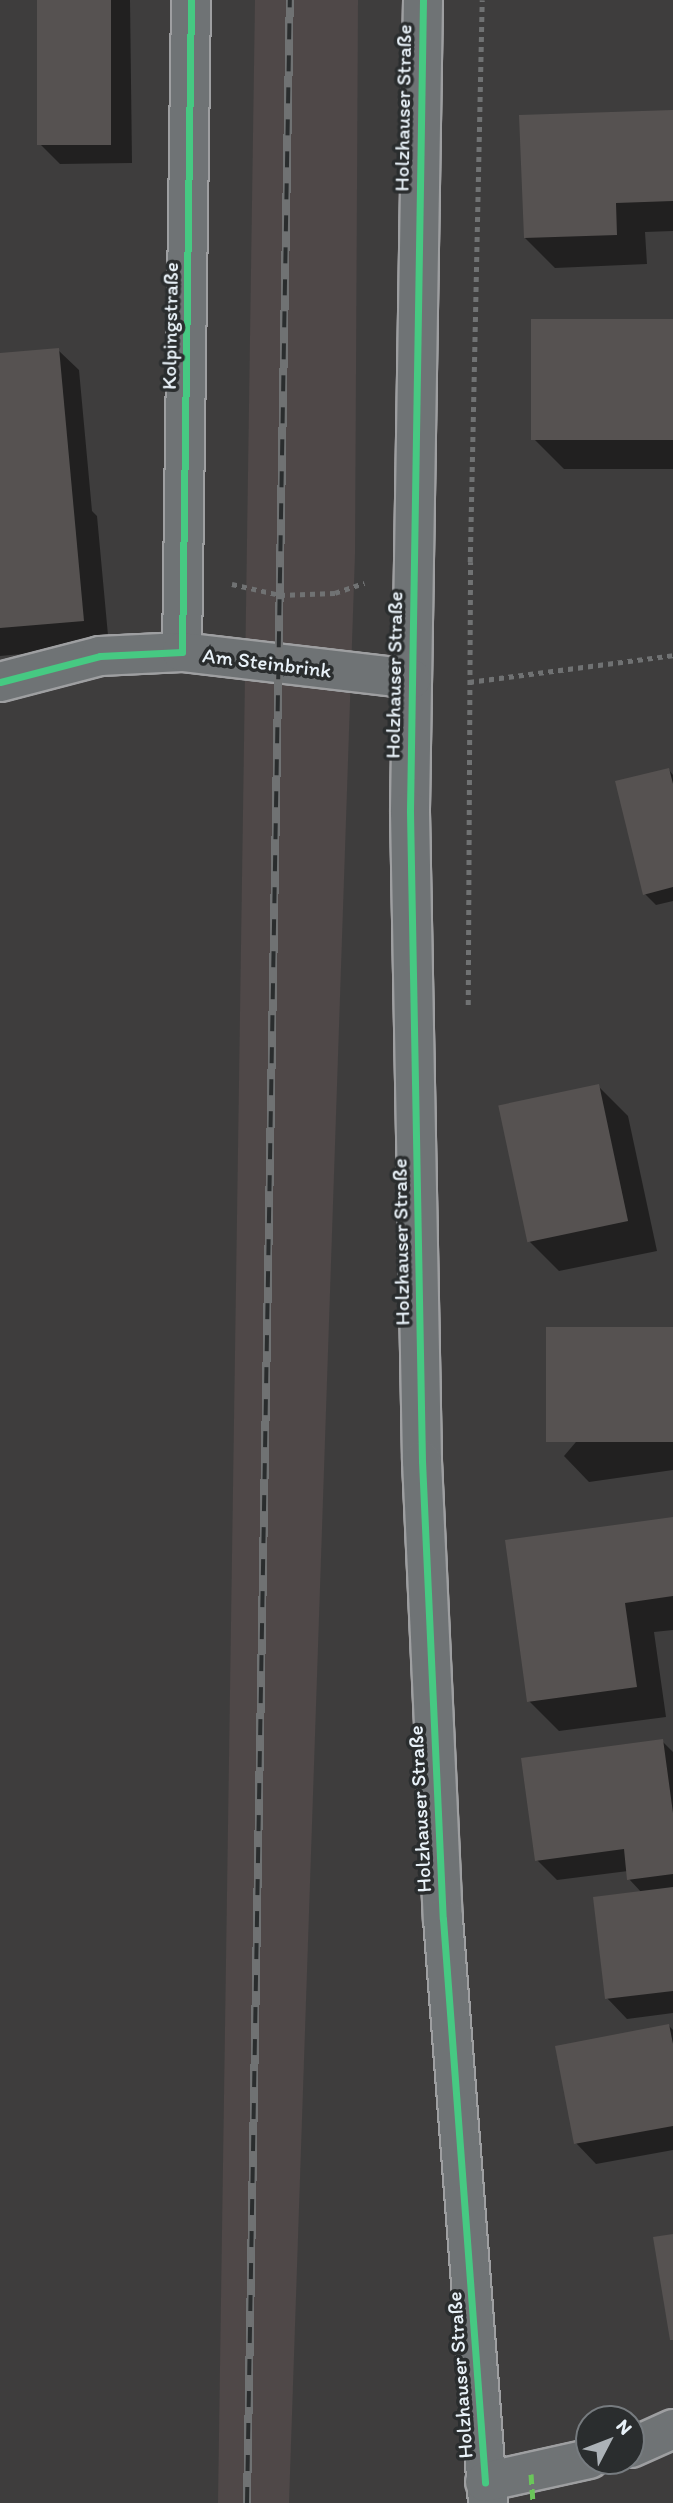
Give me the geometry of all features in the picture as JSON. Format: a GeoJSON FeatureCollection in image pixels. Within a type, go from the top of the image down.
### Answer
{"type":"FeatureCollection","features":[{"type":"Feature","properties":{"kind":"street","name":"Kolpingstraße"},"geometry":{"type":"LineString","coordinates":[[182,653],[191,0]]}},
{"type":"Feature","properties":{"kind":"street","name":"Holzhauser Straße"},"geometry":{"type":"LineString","coordinates":[[423,0],[410,813],[423,1475],[443,1919],[486,2492]]}},
{"type":"Feature","properties":{"kind":"street","name":"Am Steinbrink"},"geometry":{"type":"LineString","coordinates":[[0,682],[100,656],[182,653],[411,679]]}},
{"type":"Feature","properties":{"kind":"street"},"geometry":{"type":"LineString","coordinates":[[645,2442],[673,2429]]}},
{"type":"Feature","properties":{"kind":"street"},"geometry":{"type":"LineString","coordinates":[[486,2492],[575,2463]]}},
{"type":"Feature","properties":{"kind":"path"},"geometry":{"type":"LineString","coordinates":[[468,1013],[470,562],[482,0]]}},
{"type":"Feature","properties":{"kind":"path"},"geometry":{"type":"LineString","coordinates":[[184,570],[280,595],[322,594],[363,584],[383,561],[470,562]]}},
{"type":"Feature","properties":{"kind":"path"},"geometry":{"type":"LineString","coordinates":[[469,682],[673,655]]}},
{"type":"Feature","properties":{"kind":"shaded area"},"geometry":{"type":"Polygon","coordinates":[[[255,0],[358,0],[355,554],[289,2503],[218,2503],[255,0]]]}},
{"type":"Feature","properties":{"kind":"building"},"geometry":{"type":"Polygon","coordinates":[[[37,0],[111,0],[111,145],[37,145],[37,0]]]}},
{"type":"Feature","properties":{"kind":"building"},"geometry":{"type":"Polygon","coordinates":[[[673,110],[673,201],[616,203],[617,235],[524,238],[519,115],[673,110]]]}},
{"type":"Feature","properties":{"kind":"building"},"geometry":{"type":"Polygon","coordinates":[[[531,319],[673,319],[673,440],[531,440],[531,319]]]}},
{"type":"Feature","properties":{"kind":"building"},"geometry":{"type":"Polygon","coordinates":[[[59,348],[84,621],[0,628],[0,353],[59,348]]]}},
{"type":"Feature","properties":{"kind":"building"},"geometry":{"type":"Polygon","coordinates":[[[669,768],[673,784],[673,887],[643,895],[615,781],[669,768]]]}},
{"type":"Feature","properties":{"kind":"building"},"geometry":{"type":"Polygon","coordinates":[[[599,1084],[628,1221],[527,1242],[498,1105],[599,1084]]]}},
{"type":"Feature","properties":{"kind":"building"},"geometry":{"type":"Polygon","coordinates":[[[546,1327],[673,1327],[673,1442],[546,1442],[546,1327]]]}},
{"type":"Feature","properties":{"kind":"building"},"geometry":{"type":"Polygon","coordinates":[[[673,1517],[673,1596],[625,1603],[637,1687],[527,1702],[505,1540],[673,1517]]]}},
{"type":"Feature","properties":{"kind":"building"},"geometry":{"type":"Polygon","coordinates":[[[663,1739],[673,1813],[673,1874],[627,1880],[624,1849],[535,1861],[521,1758],[663,1739]]]}},
{"type":"Feature","properties":{"kind":"building"},"geometry":{"type":"Polygon","coordinates":[[[673,1887],[673,1991],[605,1999],[593,1897],[673,1887]]]}},
{"type":"Feature","properties":{"kind":"building"},"geometry":{"type":"Polygon","coordinates":[[[669,2024],[673,2044],[673,2126],[574,2144],[555,2046],[669,2024]]]}},
{"type":"Feature","properties":{"kind":"building"},"geometry":{"type":"Polygon","coordinates":[[[673,2234],[673,2340],[670,2340],[653,2237],[673,2234]]]}},
{"type":"Feature","properties":{"kind":"railway"},"geometry":{"type":"LineString","coordinates":[[247,2503],[290,0]]}},
{"type":"Feature","properties":{"kind":"marked path"},"geometry":{"type":"LineString","coordinates":[[531,2474],[533,2503]]}},
{"type":"Feature","properties":{"kind":"cycle path"},"geometry":{"type":"LineString","coordinates":[[0,682],[100,656],[182,652],[191,0]]}},
{"type":"Feature","properties":{"kind":"cycle path"},"geometry":{"type":"LineString","coordinates":[[423,0],[410,812],[422,1461],[443,1919],[485,2482]]}}]}
